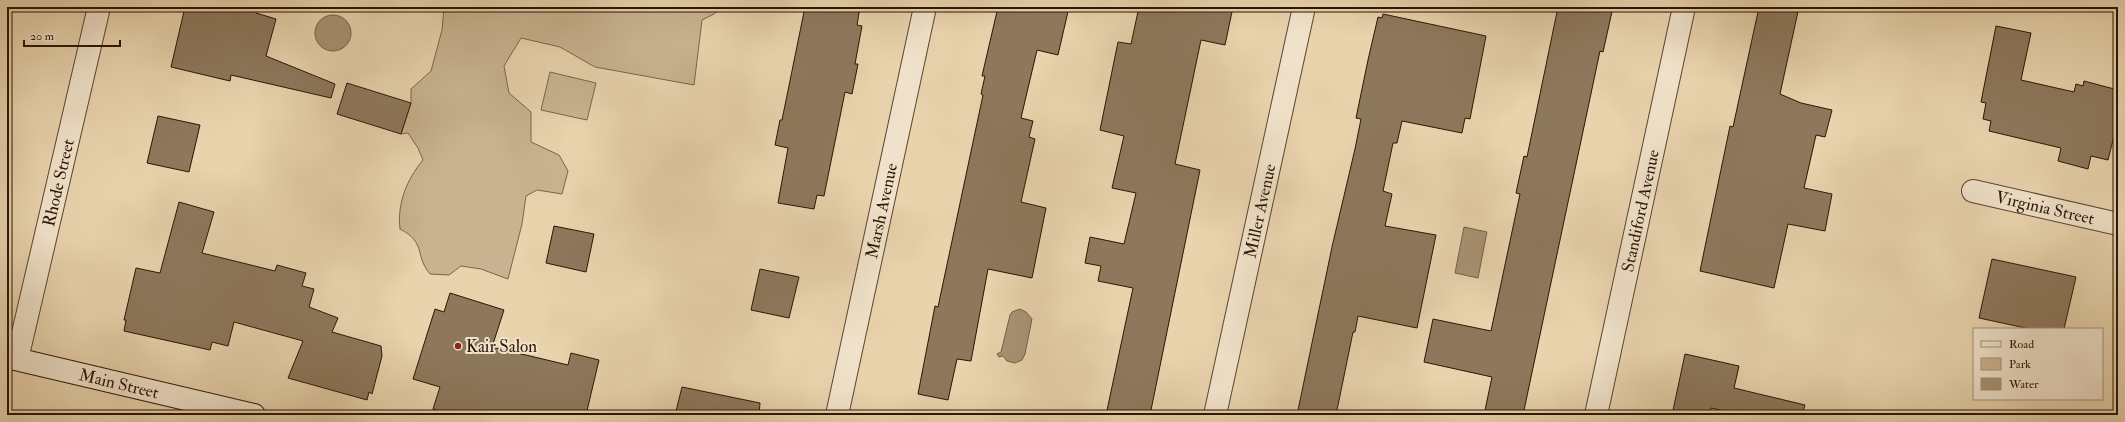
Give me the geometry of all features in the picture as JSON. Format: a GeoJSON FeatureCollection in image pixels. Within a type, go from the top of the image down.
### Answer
{"type":"FeatureCollection","features":[{"type":"Feature","properties":{"kind":"street","name":"Rhode Street"},"geometry":{"type":"LineString","coordinates":[[12,358],[99,7]]}},
{"type":"Feature","properties":{"kind":"street","name":"Marsh Avenue"},"geometry":{"type":"LineString","coordinates":[[837,415],[925,7]]}},
{"type":"Feature","properties":{"kind":"street","name":"Miller Avenue"},"geometry":{"type":"LineString","coordinates":[[1215,415],[1304,7]]}},
{"type":"Feature","properties":{"kind":"street","name":"Standiford Avenue"},"geometry":{"type":"LineString","coordinates":[[1596,415],[1684,7]]}},
{"type":"Feature","properties":{"kind":"street","name":"Virginia Street"},"geometry":{"type":"LineString","coordinates":[[1973,191],[2118,224]]}},
{"type":"Feature","properties":{"kind":"street","name":"Main Street"},"geometry":{"type":"LineString","coordinates":[[12,358],[254,415]]}},
{"type":"Feature","properties":{"kind":"green space"},"geometry":{"type":"Polygon","coordinates":[[[444,7],[722,7],[714,14],[702,20],[694,85],[595,67],[560,47],[521,38],[504,66],[509,93],[531,112],[531,142],[559,155],[568,171],[562,194],[537,190],[526,196],[522,224],[508,279],[481,269],[461,266],[449,275],[430,274],[422,261],[414,239],[400,229],[399,219],[404,192],[412,175],[423,160],[418,148],[408,133],[401,134],[411,103],[411,89],[431,71],[442,30],[444,7]]]}},
{"type":"Feature","properties":{"kind":"green space"},"geometry":{"type":"Polygon","coordinates":[[[550,72],[596,83],[587,120],[541,110],[550,72]]]}},
{"type":"Feature","properties":{"kind":"water"},"geometry":{"type":"Polygon","coordinates":[[[333,15],[346,20],[351,33],[346,46],[333,51],[320,46],[315,33],[320,20],[333,15]]]}},
{"type":"Feature","properties":{"kind":"water"},"geometry":{"type":"Polygon","coordinates":[[[1464,227],[1487,232],[1478,278],[1455,273],[1464,227]]]}},
{"type":"Feature","properties":{"kind":"water"},"geometry":{"type":"Polygon","coordinates":[[[1020,309],[1026,312],[1032,319],[1025,354],[1022,360],[1015,363],[1007,361],[1003,356],[999,357],[997,354],[1001,352],[1010,315],[1012,312],[1020,309]]]}},
{"type":"Feature","properties":{"kind":"building"},"geometry":{"type":"Polygon","coordinates":[[[185,7],[257,7],[256,13],[276,19],[266,56],[335,84],[331,98],[231,75],[230,81],[171,67],[185,7]]]}},
{"type":"Feature","properties":{"kind":"building"},"geometry":{"type":"Polygon","coordinates":[[[805,7],[860,7],[857,25],[862,26],[855,64],[858,64],[852,94],[845,92],[824,196],[817,195],[814,209],[778,203],[788,148],[775,145],[780,120],[782,120],[805,7]]]}},
{"type":"Feature","properties":{"kind":"building"},"geometry":{"type":"Polygon","coordinates":[[[998,7],[1069,7],[1058,55],[1037,50],[1021,118],[1033,121],[1029,137],[1035,139],[1021,202],[1046,208],[1032,278],[988,269],[971,361],[957,359],[948,400],[918,394],[935,306],[938,307],[983,95],[981,94],[985,76],[982,76],[998,7]]]}},
{"type":"Feature","properties":{"kind":"building"},"geometry":{"type":"Polygon","coordinates":[[[1139,7],[1233,7],[1225,45],[1201,40],[1175,164],[1200,170],[1150,415],[1106,415],[1133,288],[1098,281],[1101,266],[1085,263],[1090,237],[1124,244],[1136,193],[1112,188],[1124,136],[1100,130],[1118,42],[1131,44],[1139,7]]]}},
{"type":"Feature","properties":{"kind":"building"},"geometry":{"type":"Polygon","coordinates":[[[1558,7],[1613,7],[1603,52],[1600,51],[1523,415],[1484,415],[1492,377],[1424,362],[1433,319],[1491,331],[1520,194],[1516,193],[1524,156],[1527,157],[1558,7]]]}},
{"type":"Feature","properties":{"kind":"building"},"geometry":{"type":"Polygon","coordinates":[[[1759,7],[1799,7],[1780,94],[1801,103],[1832,110],[1825,137],[1816,135],[1804,188],[1832,194],[1825,231],[1788,224],[1774,288],[1700,271],[1730,126],[1733,127],[1759,7]]]}},
{"type":"Feature","properties":{"kind":"building"},"geometry":{"type":"Polygon","coordinates":[[[1383,14],[1486,36],[1470,119],[1465,118],[1462,133],[1402,121],[1397,143],[1393,143],[1383,191],[1392,194],[1385,226],[1436,235],[1417,328],[1358,316],[1355,332],[1353,332],[1336,415],[1297,415],[1332,247],[1361,119],[1356,118],[1368,60],[1378,17],[1382,18],[1383,14]]]}},
{"type":"Feature","properties":{"kind":"building"},"geometry":{"type":"Polygon","coordinates":[[[1996,26],[2031,33],[2021,80],[2074,92],[2076,84],[2083,86],[2084,81],[2118,90],[2118,120],[2108,160],[2091,156],[2088,169],[2058,161],[2061,148],[1989,131],[1991,121],[1983,119],[1986,103],[1981,102],[1996,26]]]}},
{"type":"Feature","properties":{"kind":"building"},"geometry":{"type":"Polygon","coordinates":[[[347,83],[411,103],[401,134],[337,114],[347,83]]]}},
{"type":"Feature","properties":{"kind":"building"},"geometry":{"type":"Polygon","coordinates":[[[158,116],[200,125],[189,172],[147,163],[158,116]]]}},
{"type":"Feature","properties":{"kind":"building"},"geometry":{"type":"Polygon","coordinates":[[[179,202],[214,212],[202,253],[275,271],[277,265],[306,273],[302,286],[314,289],[309,307],[338,318],[332,332],[381,346],[382,356],[372,394],[369,392],[367,400],[288,378],[303,341],[234,322],[228,346],[212,342],[210,350],[124,331],[126,320],[124,320],[136,268],[160,273],[179,202]]]}},
{"type":"Feature","properties":{"kind":"building"},"geometry":{"type":"Polygon","coordinates":[[[554,226],[594,234],[586,272],[546,263],[554,226]]]}},
{"type":"Feature","properties":{"kind":"building"},"geometry":{"type":"Polygon","coordinates":[[[1992,259],[2076,277],[2064,328],[2025,328],[1979,318],[1992,259]]]}},
{"type":"Feature","properties":{"kind":"building"},"geometry":{"type":"Polygon","coordinates":[[[760,269],[799,277],[789,318],[751,310],[760,269]]]}},
{"type":"Feature","properties":{"kind":"building"},"geometry":{"type":"Polygon","coordinates":[[[450,293],[504,310],[492,347],[568,365],[571,353],[599,360],[586,415],[452,415],[433,409],[440,387],[413,379],[435,309],[444,312],[450,293]]]}},
{"type":"Feature","properties":{"kind":"building"},"geometry":{"type":"Polygon","coordinates":[[[1685,354],[1739,366],[1734,388],[1805,405],[1802,415],[1743,415],[1711,408],[1710,415],[1672,415],[1685,354]]]}},
{"type":"Feature","properties":{"kind":"building"},"geometry":{"type":"Polygon","coordinates":[[[682,387],[760,403],[759,415],[675,415],[682,387]]]}},
{"type":"Feature","properties":{"kind":"place","name":"Kair Salon"},"geometry":{"type":"Point","coordinates":[458,346]}}]}
